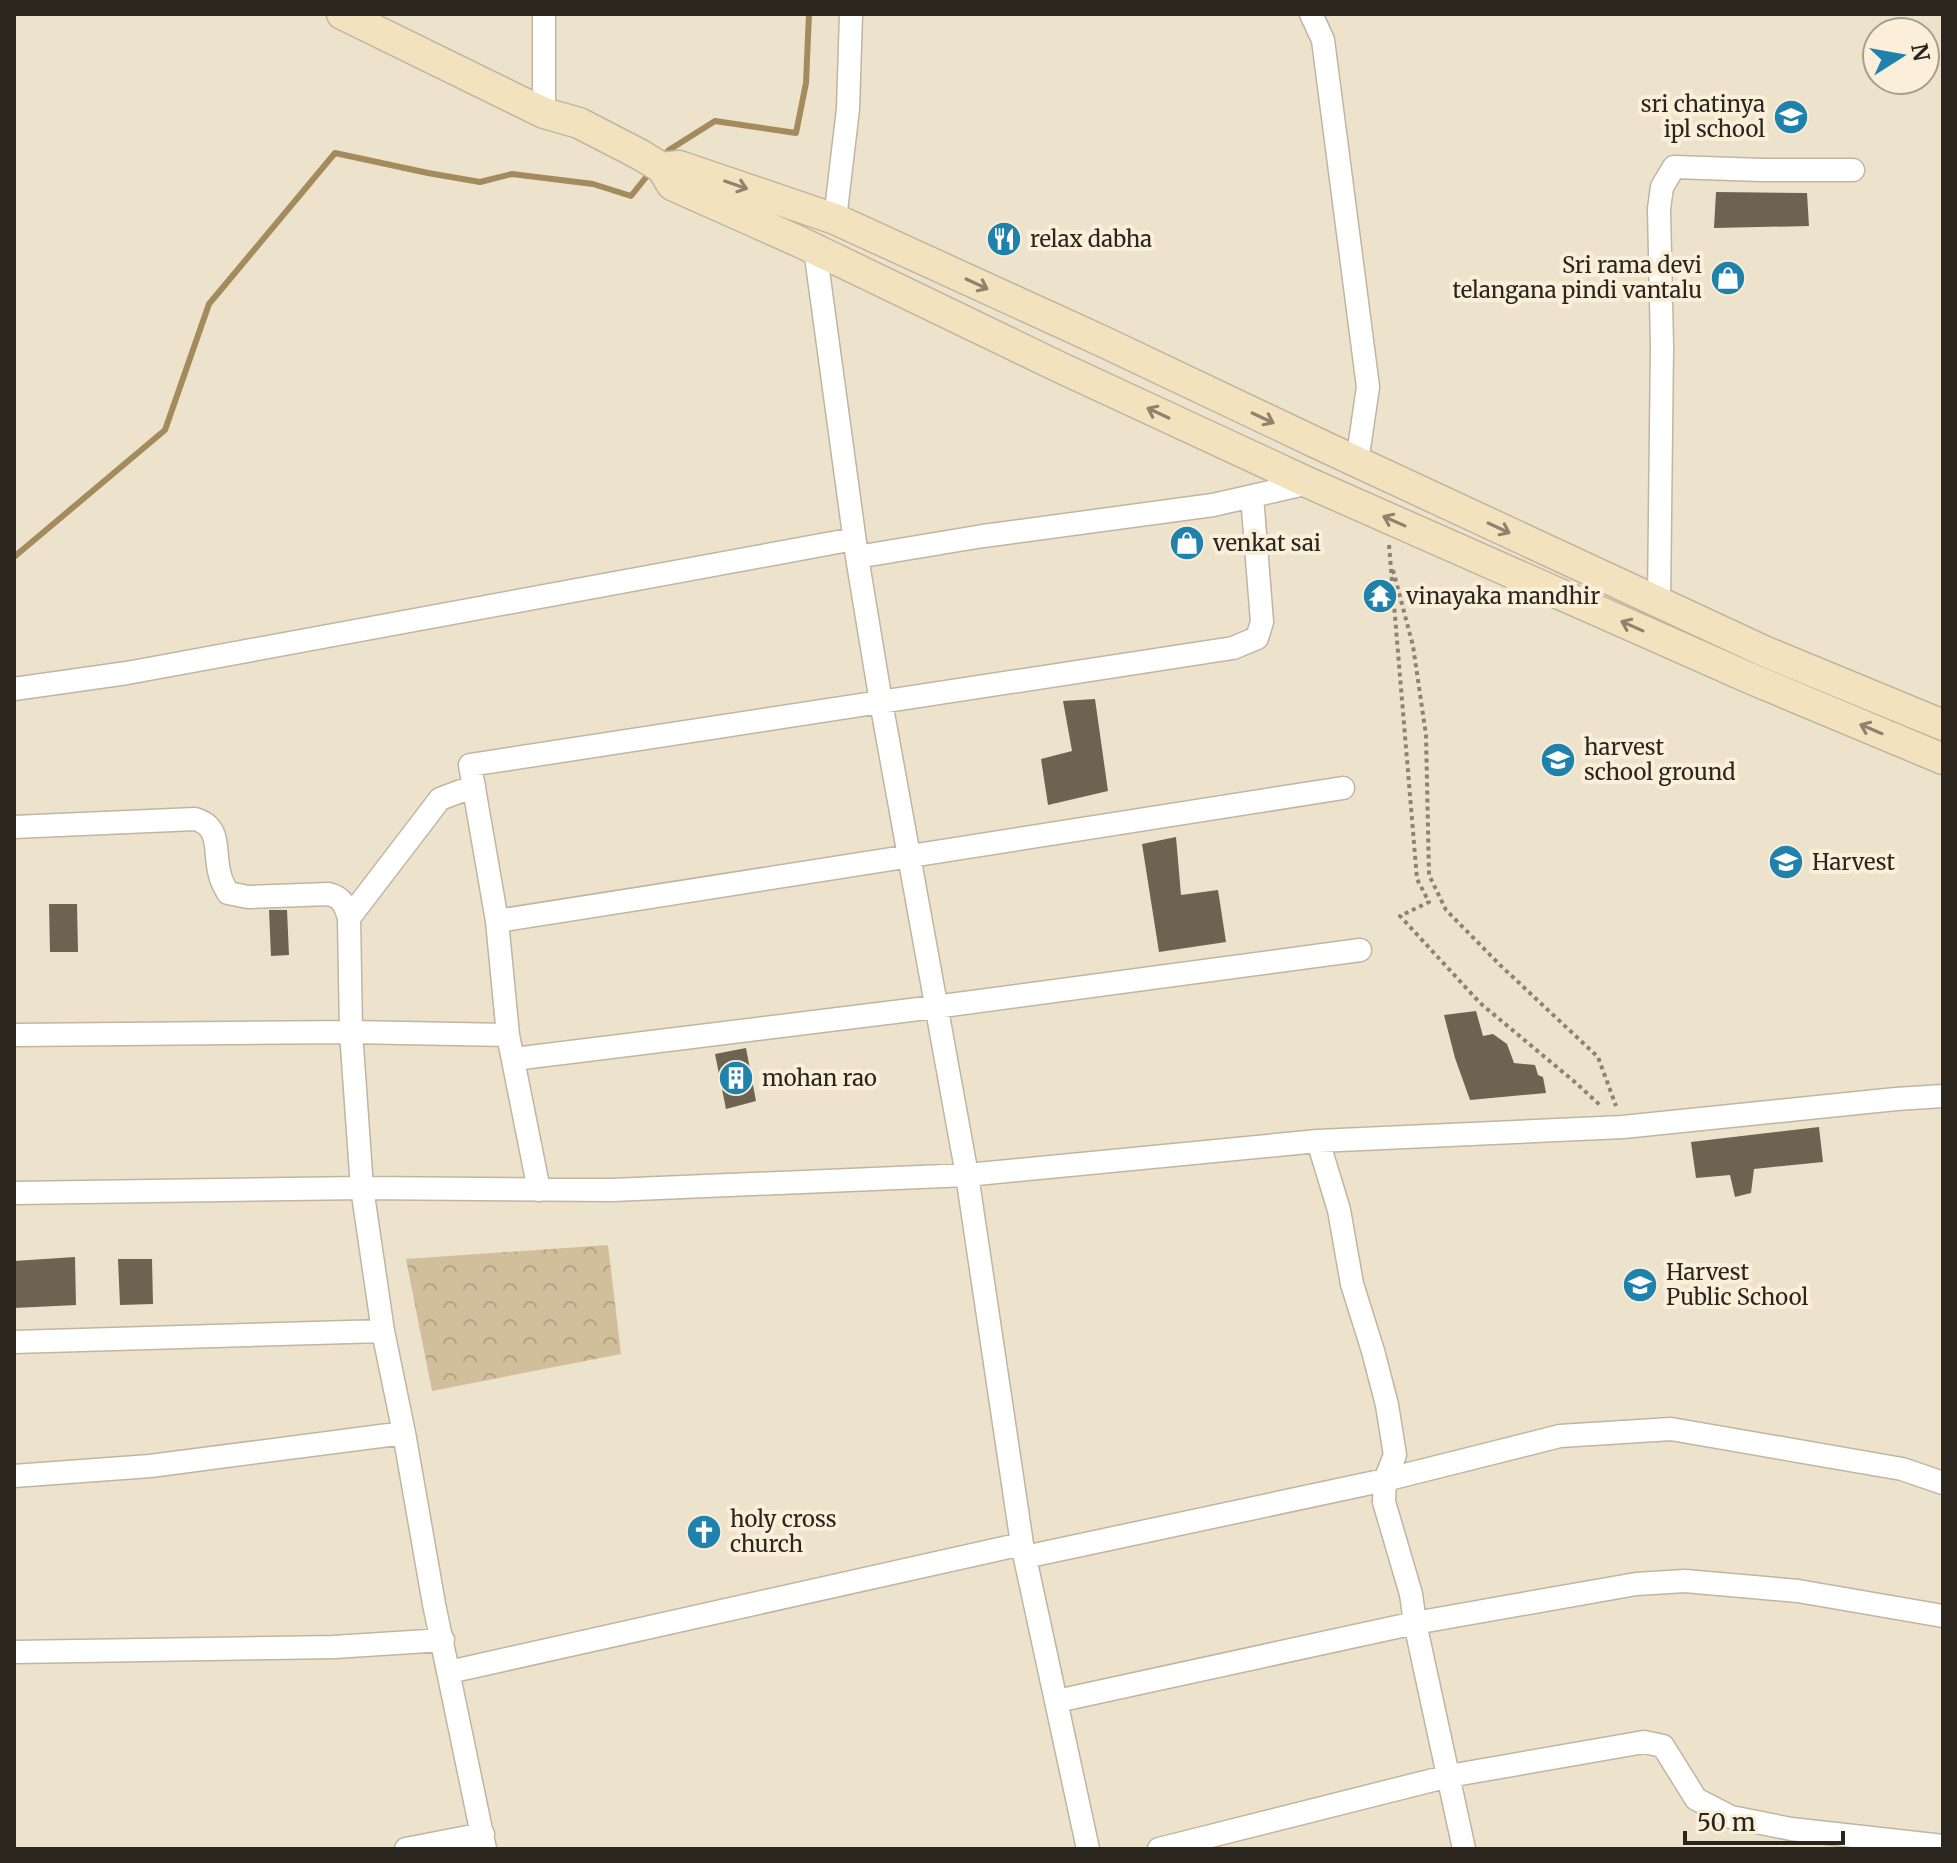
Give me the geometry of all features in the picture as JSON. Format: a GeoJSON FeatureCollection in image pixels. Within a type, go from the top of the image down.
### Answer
{"type":"FeatureCollection","features":[{"type":"Feature","properties":{"kind":"street"},"geometry":{"type":"LineString","coordinates":[[342,14],[544,113],[579,123],[639,154],[662,168],[672,185],[815,249],[1057,366],[1387,518],[1754,680],[1943,759]]}},
{"type":"Feature","properties":{"kind":"street"},"geometry":{"type":"LineString","coordinates":[[544,14],[544,113]]}},
{"type":"Feature","properties":{"kind":"street"},"geometry":{"type":"LineString","coordinates":[[835,219],[848,109],[851,14]]}},
{"type":"Feature","properties":{"kind":"street"},"geometry":{"type":"LineString","coordinates":[[1311,14],[1323,40],[1368,387],[1357,462]]}},
{"type":"Feature","properties":{"kind":"street"},"geometry":{"type":"LineString","coordinates":[[662,168],[679,166],[835,219],[1766,652],[1943,725]]}},
{"type":"Feature","properties":{"kind":"street"},"geometry":{"type":"LineString","coordinates":[[1659,602],[1662,346],[1659,209],[1662,187],[1674,167],[1853,170]]}},
{"type":"Feature","properties":{"kind":"street"},"geometry":{"type":"LineString","coordinates":[[815,249],[856,548],[967,1175],[1024,1551],[1088,1849]]}},
{"type":"Feature","properties":{"kind":"street"},"geometry":{"type":"LineString","coordinates":[[14,689],[127,673],[856,548],[983,536],[1213,505],[1309,483]]}},
{"type":"Feature","properties":{"kind":"street"},"geometry":{"type":"LineString","coordinates":[[539,1190],[508,1035],[497,921],[470,765],[1233,648],[1257,638],[1262,622],[1252,496]]}},
{"type":"Feature","properties":{"kind":"street"},"geometry":{"type":"LineString","coordinates":[[349,918],[440,799],[474,786]]}},
{"type":"Feature","properties":{"kind":"street"},"geometry":{"type":"LineString","coordinates":[[497,921],[1343,788]]}},
{"type":"Feature","properties":{"kind":"street"},"geometry":{"type":"LineString","coordinates":[[14,827],[195,819],[205,822],[213,831],[219,874],[228,893],[248,897],[329,894],[345,903],[349,918],[351,1032],[362,1188],[383,1331],[434,1604],[484,1842],[406,1849]]}},
{"type":"Feature","properties":{"kind":"street"},"geometry":{"type":"LineString","coordinates":[[514,1059],[1360,950]]}},
{"type":"Feature","properties":{"kind":"street"},"geometry":{"type":"LineString","coordinates":[[14,1035],[351,1032],[508,1035]]}},
{"type":"Feature","properties":{"kind":"street"},"geometry":{"type":"LineString","coordinates":[[14,1193],[362,1188],[612,1190],[967,1175],[1318,1141],[1623,1127],[1943,1096]]}},
{"type":"Feature","properties":{"kind":"street"},"geometry":{"type":"LineString","coordinates":[[1318,1141],[1339,1210],[1352,1284],[1387,1405],[1395,1455],[1385,1480],[1384,1502],[1411,1594],[1464,1849]]}},
{"type":"Feature","properties":{"kind":"street"},"geometry":{"type":"LineString","coordinates":[[14,1342],[383,1331]]}},
{"type":"Feature","properties":{"kind":"street"},"geometry":{"type":"LineString","coordinates":[[449,1672],[1024,1551],[1385,1480],[1560,1436],[1671,1429],[1902,1469],[1943,1483]]}},
{"type":"Feature","properties":{"kind":"street"},"geometry":{"type":"LineString","coordinates":[[14,1476],[150,1466],[404,1433]]}},
{"type":"Feature","properties":{"kind":"street"},"geometry":{"type":"LineString","coordinates":[[1057,1701],[1415,1623],[1636,1584],[1685,1581],[1798,1591],[1943,1616]]}},
{"type":"Feature","properties":{"kind":"street"},"geometry":{"type":"LineString","coordinates":[[14,1652],[334,1647],[443,1640]]}},
{"type":"Feature","properties":{"kind":"street"},"geometry":{"type":"LineString","coordinates":[[1159,1849],[1449,1776],[1644,1742],[1663,1746],[1696,1799],[1731,1817],[1791,1829],[1943,1846]]}},
{"type":"Feature","properties":{"kind":"path"},"geometry":{"type":"LineString","coordinates":[[1387,518],[1417,879],[1429,902],[1400,916],[1480,1003],[1576,1083],[1623,1127]]}},
{"type":"Feature","properties":{"kind":"path"},"geometry":{"type":"LineString","coordinates":[[1390,557],[1413,646],[1426,735],[1429,875],[1446,910],[1598,1057],[1623,1127]]}},
{"type":"Feature","properties":{"kind":"green space"},"geometry":{"type":"Polygon","coordinates":[[[608,1245],[621,1354],[432,1391],[406,1259],[608,1245]]]}},
{"type":"Feature","properties":{"kind":"building"},"geometry":{"type":"Polygon","coordinates":[[[1716,192],[1807,193],[1809,226],[1714,228],[1716,192]]]}},
{"type":"Feature","properties":{"kind":"building"},"geometry":{"type":"Polygon","coordinates":[[[1095,699],[1108,791],[1048,805],[1041,759],[1072,751],[1063,701],[1095,699]]]}},
{"type":"Feature","properties":{"kind":"building"},"geometry":{"type":"Polygon","coordinates":[[[1176,837],[1181,895],[1218,890],[1226,942],[1159,952],[1142,844],[1176,837]]]}},
{"type":"Feature","properties":{"kind":"building"},"geometry":{"type":"Polygon","coordinates":[[[49,904],[77,904],[78,952],[50,952],[49,904]]]}},
{"type":"Feature","properties":{"kind":"building"},"geometry":{"type":"Polygon","coordinates":[[[269,910],[287,910],[289,955],[271,956],[269,910]]]}},
{"type":"Feature","properties":{"kind":"building"},"geometry":{"type":"Polygon","coordinates":[[[1476,1011],[1483,1036],[1493,1034],[1507,1044],[1514,1063],[1535,1065],[1538,1075],[1543,1077],[1546,1093],[1470,1100],[1444,1015],[1476,1011]]]}},
{"type":"Feature","properties":{"kind":"building","name":"mohan rao"},"geometry":{"type":"Polygon","coordinates":[[[746,1048],[756,1101],[726,1109],[715,1054],[746,1048]]]}},
{"type":"Feature","properties":{"kind":"building"},"geometry":{"type":"Polygon","coordinates":[[[1819,1127],[1823,1162],[1754,1169],[1751,1193],[1735,1197],[1730,1175],[1696,1178],[1691,1142],[1819,1127]]]}},
{"type":"Feature","properties":{"kind":"building"},"geometry":{"type":"Polygon","coordinates":[[[75,1257],[76,1305],[14,1308],[14,1261],[75,1257]]]}},
{"type":"Feature","properties":{"kind":"building"},"geometry":{"type":"Polygon","coordinates":[[[118,1259],[152,1259],[153,1304],[120,1305],[118,1259]]]}},
{"type":"Feature","properties":{"kind":"waterway"},"geometry":{"type":"LineString","coordinates":[[663,157],[715,121],[796,133],[806,83],[809,14]]}},
{"type":"Feature","properties":{"kind":"waterway"},"geometry":{"type":"LineString","coordinates":[[14,557],[165,430],[209,304],[335,153],[480,182],[512,174],[593,184],[631,196],[651,171]]}},
{"type":"Feature","properties":{"kind":"place","name":"sri chatinya ipl school"},"geometry":{"type":"Point","coordinates":[1791,117]}},
{"type":"Feature","properties":{"kind":"place","name":"relax dabha"},"geometry":{"type":"Point","coordinates":[1004,239]}},
{"type":"Feature","properties":{"kind":"place","name":"Sri rama devi telangana pindi vantalu"},"geometry":{"type":"Point","coordinates":[1728,278]}},
{"type":"Feature","properties":{"kind":"place","name":"venkat sai"},"geometry":{"type":"Point","coordinates":[1187,543]}},
{"type":"Feature","properties":{"kind":"place","name":"vinayaka mandhir"},"geometry":{"type":"Point","coordinates":[1380,596]}},
{"type":"Feature","properties":{"kind":"place","name":"harvest school ground"},"geometry":{"type":"Point","coordinates":[1558,760]}},
{"type":"Feature","properties":{"kind":"place","name":"Harvest"},"geometry":{"type":"Point","coordinates":[1786,862]}},
{"type":"Feature","properties":{"kind":"place","name":"mohan rao"},"geometry":{"type":"Point","coordinates":[736,1078]}},
{"type":"Feature","properties":{"kind":"place","name":"Harvest Public School"},"geometry":{"type":"Point","coordinates":[1640,1285]}},
{"type":"Feature","properties":{"kind":"place","name":"holy cross church"},"geometry":{"type":"Point","coordinates":[704,1532]}}]}
